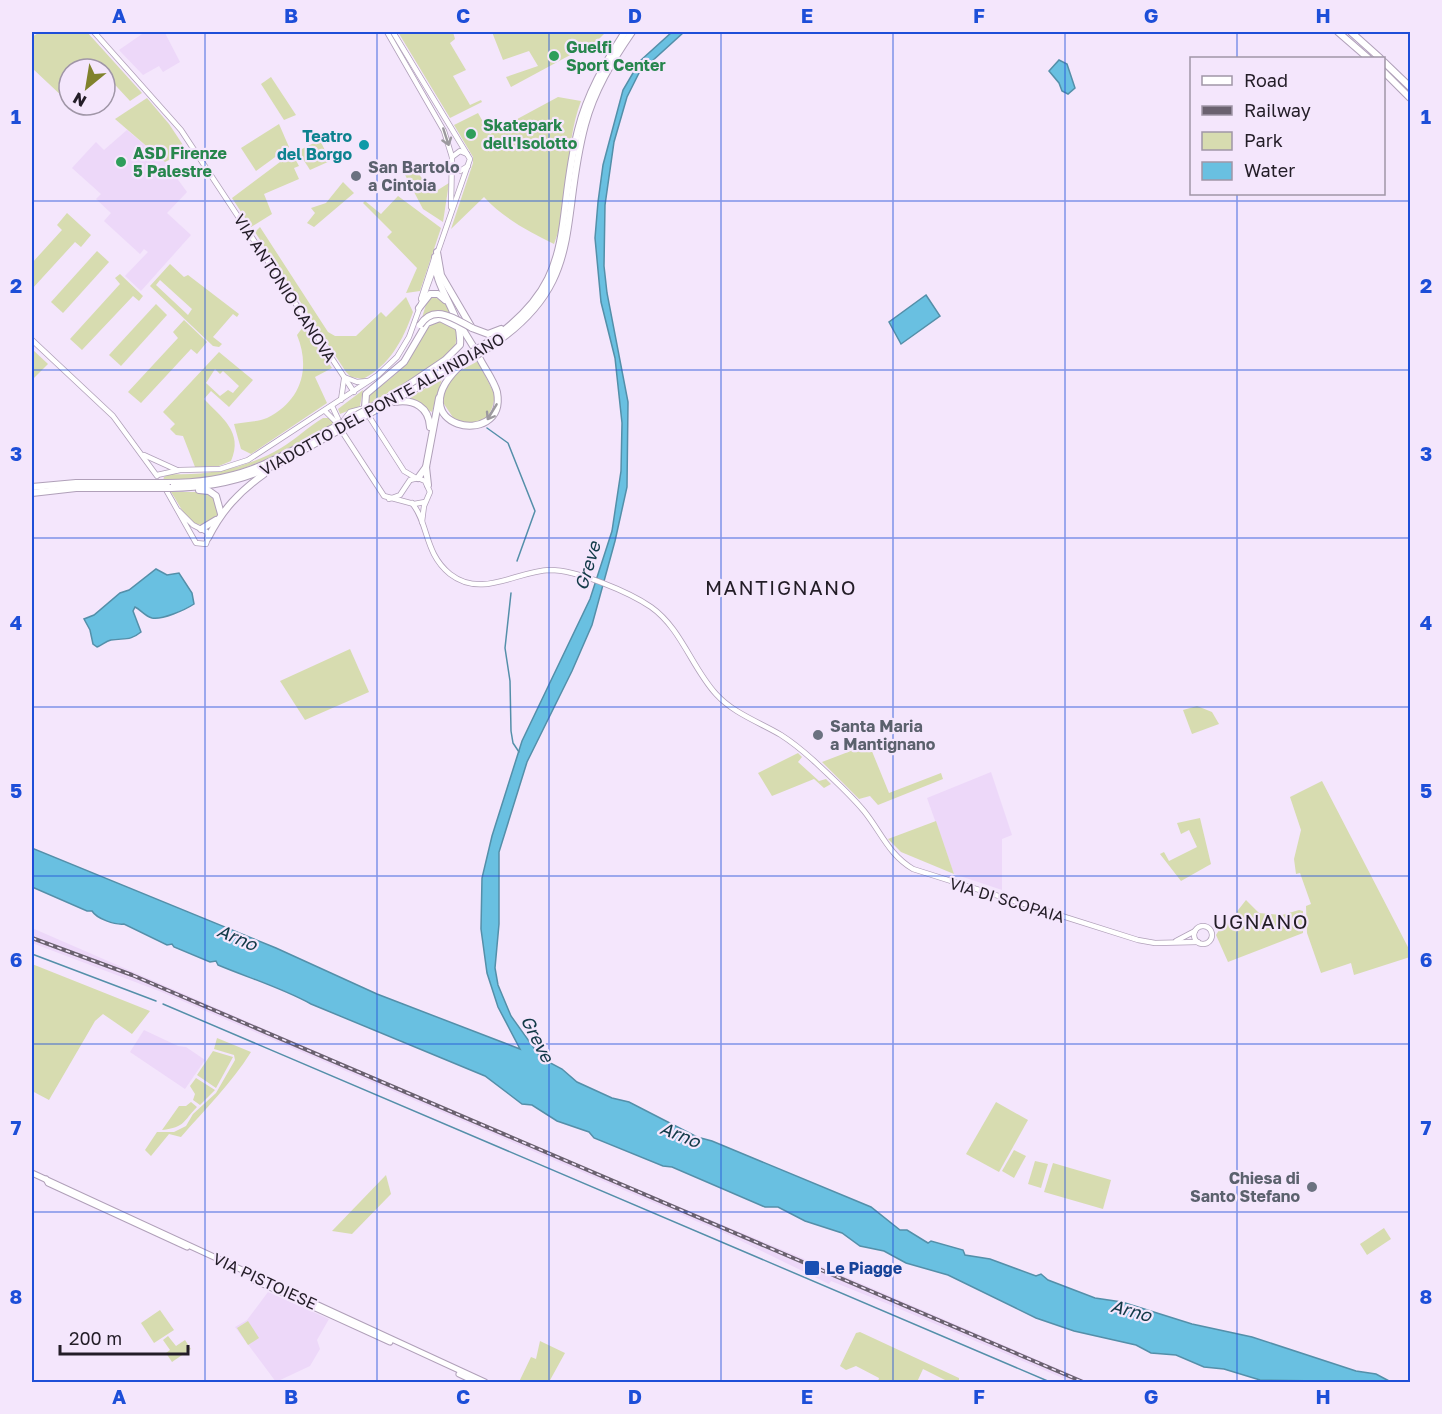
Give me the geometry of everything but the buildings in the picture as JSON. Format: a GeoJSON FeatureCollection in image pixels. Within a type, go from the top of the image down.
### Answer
{"type":"FeatureCollection","features":[{"type":"Feature","properties":{"kind":"highway","name":"VIADOTTO DEL PONTE ALL'INDIANO"},"geometry":{"type":"LineString","coordinates":[[478,351],[521,316],[542,294],[555,264],[563,236],[580,122],[601,70],[625,32]]}},
{"type":"Feature","properties":{"kind":"highway","name":"VIADOTTO DEL PONTE ALL'INDIANO"},"geometry":{"type":"LineString","coordinates":[[169,486],[215,481],[247,473],[385,403],[519,326],[542,294],[565,250],[580,146],[589,111],[605,74],[632,32]]}},
{"type":"Feature","properties":{"kind":"highway"},"geometry":{"type":"LineString","coordinates":[[1338,32],[1367,57]]}},
{"type":"Feature","properties":{"kind":"highway"},"geometry":{"type":"LineString","coordinates":[[1351,32],[1379,57]]}},
{"type":"Feature","properties":{"kind":"highway"},"geometry":{"type":"LineString","coordinates":[[1385,64],[1410,87]]}},
{"type":"Feature","properties":{"kind":"highway"},"geometry":{"type":"LineString","coordinates":[[1385,74],[1410,98]]}},
{"type":"Feature","properties":{"kind":"highway"},"geometry":{"type":"LineString","coordinates":[[436,255],[436,277],[447,303],[478,351],[497,395],[496,407],[488,419],[472,426],[457,424],[446,415],[439,397]]}},
{"type":"Feature","properties":{"kind":"highway"},"geometry":{"type":"LineString","coordinates":[[436,255],[442,277],[472,328]]}},
{"type":"Feature","properties":{"kind":"highway"},"geometry":{"type":"LineString","coordinates":[[420,308],[425,298],[432,294],[439,295],[447,303]]}},
{"type":"Feature","properties":{"kind":"highway"},"geometry":{"type":"LineString","coordinates":[[393,372],[412,344],[420,325],[429,315],[438,313],[492,334],[521,316]]}},
{"type":"Feature","properties":{"kind":"highway"},"geometry":{"type":"LineString","coordinates":[[385,403],[454,352],[460,343],[455,317]]}},
{"type":"Feature","properties":{"kind":"highway"},"geometry":{"type":"LineString","coordinates":[[365,408],[366,394],[407,358],[429,321],[443,319],[457,327]]}},
{"type":"Feature","properties":{"kind":"highway","name":"VIADOTTO DEL PONTE ALL'INDIANO"},"geometry":{"type":"LineString","coordinates":[[385,403],[463,363],[470,356]]}},
{"type":"Feature","properties":{"kind":"highway"},"geometry":{"type":"LineString","coordinates":[[430,433],[445,380],[463,363]]}},
{"type":"Feature","properties":{"kind":"highway"},"geometry":{"type":"LineString","coordinates":[[385,403],[405,401],[420,406],[430,419],[426,467],[429,485]]}},
{"type":"Feature","properties":{"kind":"highway","name":"VIADOTTO DEL PONTE ALL'INDIANO"},"geometry":{"type":"LineString","coordinates":[[32,493],[76,488],[224,484],[277,465],[331,432]]}},
{"type":"Feature","properties":{"kind":"highway"},"geometry":{"type":"LineString","coordinates":[[208,538],[220,516],[244,489],[277,465]]}},
{"type":"Feature","properties":{"kind":"highway"},"geometry":{"type":"LineString","coordinates":[[417,478],[426,467]]}},
{"type":"Feature","properties":{"kind":"highway","name":"VIADOTTO DEL PONTE ALL'INDIANO"},"geometry":{"type":"LineString","coordinates":[[32,488],[76,483],[158,486]]}},
{"type":"Feature","properties":{"kind":"highway"},"geometry":{"type":"LineString","coordinates":[[169,486],[211,492],[219,502],[220,516]]}},
{"type":"Feature","properties":{"kind":"highway"},"geometry":{"type":"LineString","coordinates":[[200,529],[220,516]]}},
{"type":"Feature","properties":{"kind":"main road","name":"VIA PISTOIESE"},"geometry":{"type":"LineString","coordinates":[[32,1173],[485,1383]]}},
{"type":"Feature","properties":{"kind":"main road","name":"VIA PISTOIESE"},"geometry":{"type":"LineString","coordinates":[[46,1179],[65,1191],[476,1383]]}},
{"type":"Feature","properties":{"kind":"street","name":"VIA ANTONIO CANOVA"},"geometry":{"type":"LineString","coordinates":[[94,32],[181,130],[354,392]]}},
{"type":"Feature","properties":{"kind":"street"},"geometry":{"type":"LineString","coordinates":[[387,32],[438,117],[452,157],[451,213]]}},
{"type":"Feature","properties":{"kind":"street"},"geometry":{"type":"LineString","coordinates":[[157,475],[180,470],[220,469],[248,460],[370,381],[392,363],[402,349],[420,308],[422,293],[470,161],[393,32]]}},
{"type":"Feature","properties":{"kind":"street"},"geometry":{"type":"LineString","coordinates":[[452,157],[458,152],[467,154]]}},
{"type":"Feature","properties":{"kind":"street"},"geometry":{"type":"LineString","coordinates":[[452,165],[458,170],[468,166]]}},
{"type":"Feature","properties":{"kind":"street"},"geometry":{"type":"LineString","coordinates":[[32,340],[113,416],[157,475],[191,534],[199,545],[206,544],[207,532],[178,511]]}},
{"type":"Feature","properties":{"kind":"street"},"geometry":{"type":"LineString","coordinates":[[341,400],[345,389],[344,376],[357,382],[370,381]]}},
{"type":"Feature","properties":{"kind":"street"},"geometry":{"type":"LineString","coordinates":[[332,406],[339,421]]}},
{"type":"Feature","properties":{"kind":"street"},"geometry":{"type":"LineString","coordinates":[[339,421],[350,412],[365,408]]}},
{"type":"Feature","properties":{"kind":"street"},"geometry":{"type":"LineString","coordinates":[[325,411],[339,421]]}},
{"type":"Feature","properties":{"kind":"street"},"geometry":{"type":"LineString","coordinates":[[370,418],[404,471],[429,485],[430,495],[425,502],[422,527]]}},
{"type":"Feature","properties":{"kind":"street"},"geometry":{"type":"LineString","coordinates":[[344,432],[378,489],[389,499],[411,503],[425,502]]}},
{"type":"Feature","properties":{"kind":"street"},"geometry":{"type":"LineString","coordinates":[[140,452],[170,468]]}},
{"type":"Feature","properties":{"kind":"street"},"geometry":{"type":"LineString","coordinates":[[152,469],[180,470]]}},
{"type":"Feature","properties":{"kind":"street"},"geometry":{"type":"LineString","coordinates":[[404,471],[405,497],[411,503],[422,527]]}},
{"type":"Feature","properties":{"kind":"street"},"geometry":{"type":"LineString","coordinates":[[389,499],[398,496],[417,478]]}},
{"type":"Feature","properties":{"kind":"street","name":"VIA DI SCOPAIA"},"geometry":{"type":"LineString","coordinates":[[422,527],[441,564],[450,574],[468,583],[492,584],[534,573],[558,571],[579,576],[638,599],[667,621],[710,687],[722,700],[797,747],[866,813],[892,852],[918,872],[1127,937],[1155,943],[1198,942]]}},
{"type":"Feature","properties":{"kind":"street"},"geometry":{"type":"LineString","coordinates":[[191,534],[200,529]]}},
{"type":"Feature","properties":{"kind":"street"},"geometry":{"type":"LineString","coordinates":[[1174,943],[1203,926],[1212,933],[1209,942],[1198,942],[1195,931]]}},
{"type":"Feature","properties":{"kind":"shaded area"},"geometry":{"type":"Polygon","coordinates":[[[145,32],[165,33],[180,62],[163,72],[159,66],[143,75],[119,50],[145,32]]]}},
{"type":"Feature","properties":{"kind":"shaded area"},"geometry":{"type":"Polygon","coordinates":[[[127,130],[165,162],[187,192],[167,213],[191,235],[141,291],[125,276],[148,252],[144,249],[140,254],[104,221],[111,213],[96,199],[101,194],[72,168],[96,142],[104,150],[127,130]]]}},
{"type":"Feature","properties":{"kind":"shaded area"},"geometry":{"type":"Polygon","coordinates":[[[991,772],[1012,835],[1002,839],[1002,890],[954,874],[927,798],[991,772]]]}},
{"type":"Feature","properties":{"kind":"shaded area"},"geometry":{"type":"Polygon","coordinates":[[[32,928],[564,1159],[795,1255],[1089,1382],[1072,1382],[831,1281],[829,1284],[731,1236],[159,991],[32,943],[32,928]]]}},
{"type":"Feature","properties":{"kind":"shaded area"},"geometry":{"type":"Polygon","coordinates":[[[144,1030],[178,1046],[186,1047],[205,1060],[185,1089],[130,1052],[144,1030]]]}},
{"type":"Feature","properties":{"kind":"shaded area"},"geometry":{"type":"Polygon","coordinates":[[[268,1292],[329,1319],[317,1340],[320,1349],[310,1366],[276,1382],[235,1327],[247,1320],[268,1292]]]}},
{"type":"Feature","properties":{"kind":"green space"},"geometry":{"type":"Polygon","coordinates":[[[40,32],[87,32],[110,57],[57,57],[57,91],[32,68],[32,37],[40,32]]]}},
{"type":"Feature","properties":{"kind":"green space"},"geometry":{"type":"Polygon","coordinates":[[[398,32],[453,32],[455,39],[450,43],[466,70],[453,76],[470,105],[481,100],[482,102],[450,118],[398,32]]]}},
{"type":"Feature","properties":{"kind":"green space"},"geometry":{"type":"Polygon","coordinates":[[[492,32],[606,32],[598,40],[511,87],[506,77],[538,66],[529,51],[503,60],[492,32]]]}},
{"type":"Feature","properties":{"kind":"green space"},"geometry":{"type":"Polygon","coordinates":[[[117,65],[142,93],[130,101],[117,87],[117,65]]]}},
{"type":"Feature","properties":{"kind":"green space"},"geometry":{"type":"Polygon","coordinates":[[[271,77],[296,115],[284,120],[261,84],[271,77]]]}},
{"type":"Feature","properties":{"kind":"green space"},"geometry":{"type":"Polygon","coordinates":[[[558,97],[581,101],[572,137],[560,227],[554,244],[508,218],[484,197],[451,229],[473,163],[473,157],[454,125],[478,113],[490,134],[494,132],[492,129],[495,131],[558,97]]]}},
{"type":"Feature","properties":{"kind":"green space"},"geometry":{"type":"Polygon","coordinates":[[[147,98],[169,124],[187,151],[165,162],[115,119],[147,98]]]}},
{"type":"Feature","properties":{"kind":"green space"},"geometry":{"type":"Polygon","coordinates":[[[279,124],[289,147],[256,171],[241,148],[279,124]]]}},
{"type":"Feature","properties":{"kind":"green space"},"geometry":{"type":"Polygon","coordinates":[[[320,140],[330,161],[310,170],[298,151],[320,140]]]}},
{"type":"Feature","properties":{"kind":"green space"},"geometry":{"type":"Polygon","coordinates":[[[292,153],[299,166],[294,168],[299,179],[264,194],[272,214],[251,227],[232,198],[292,153]]]}},
{"type":"Feature","properties":{"kind":"green space"},"geometry":{"type":"Polygon","coordinates":[[[412,165],[433,193],[449,183],[443,222],[423,209],[403,171],[412,165]]]}},
{"type":"Feature","properties":{"kind":"green space"},"geometry":{"type":"Polygon","coordinates":[[[343,182],[354,193],[314,227],[307,223],[315,213],[311,208],[326,203],[343,182]]]}},
{"type":"Feature","properties":{"kind":"green space"},"geometry":{"type":"Polygon","coordinates":[[[398,196],[441,228],[420,291],[406,293],[417,268],[387,237],[392,232],[363,203],[365,201],[381,214],[398,196]]]}},
{"type":"Feature","properties":{"kind":"green space"},"geometry":{"type":"Polygon","coordinates":[[[67,213],[91,235],[81,247],[75,242],[32,289],[32,263],[62,230],[57,225],[67,213]]]}},
{"type":"Feature","properties":{"kind":"green space"},"geometry":{"type":"Polygon","coordinates":[[[260,227],[328,332],[335,336],[356,336],[381,312],[386,317],[406,297],[413,312],[400,342],[381,367],[363,379],[351,377],[346,372],[255,232],[260,227]]]}},
{"type":"Feature","properties":{"kind":"green space"},"geometry":{"type":"Polygon","coordinates":[[[97,251],[109,262],[63,313],[51,302],[97,251]]]}},
{"type":"Feature","properties":{"kind":"green space"},"geometry":{"type":"Polygon","coordinates":[[[170,264],[184,277],[188,275],[239,314],[237,317],[233,314],[213,337],[222,344],[219,347],[213,346],[150,286],[170,264]],[[160,280],[156,285],[188,315],[192,309],[160,280]]]}},
{"type":"Feature","properties":{"kind":"green space"},"geometry":{"type":"Polygon","coordinates":[[[120,274],[143,296],[139,301],[133,296],[82,350],[70,339],[120,284],[115,278],[120,274]]]}},
{"type":"Feature","properties":{"kind":"green space"},"geometry":{"type":"Polygon","coordinates":[[[433,297],[444,301],[451,315],[436,311],[421,321],[427,301],[433,297]]]}},
{"type":"Feature","properties":{"kind":"green space"},"geometry":{"type":"Polygon","coordinates":[[[156,304],[167,315],[121,366],[109,355],[156,304]]]}},
{"type":"Feature","properties":{"kind":"green space"},"geometry":{"type":"Polygon","coordinates":[[[184,320],[207,342],[197,354],[191,349],[141,403],[128,392],[178,338],[173,332],[184,320]]]}},
{"type":"Feature","properties":{"kind":"green space"},"geometry":{"type":"Polygon","coordinates":[[[437,321],[446,321],[457,331],[455,350],[424,372],[367,405],[368,396],[400,370],[427,329],[437,321]]]}},
{"type":"Feature","properties":{"kind":"green space"},"geometry":{"type":"Polygon","coordinates":[[[303,327],[332,368],[315,377],[327,403],[251,454],[241,449],[234,424],[267,418],[288,403],[300,383],[303,372],[303,360],[297,335],[303,327]]]}},
{"type":"Feature","properties":{"kind":"green space"},"geometry":{"type":"Polygon","coordinates":[[[32,349],[48,364],[32,380],[32,349]]]}},
{"type":"Feature","properties":{"kind":"green space"},"geometry":{"type":"Polygon","coordinates":[[[219,352],[253,380],[229,407],[211,391],[204,399],[233,433],[235,442],[231,461],[219,466],[195,467],[183,436],[176,435],[170,429],[175,424],[163,412],[219,352]],[[215,369],[206,383],[220,396],[228,390],[233,393],[239,386],[223,371],[220,374],[215,369]]]}},
{"type":"Feature","properties":{"kind":"green space"},"geometry":{"type":"Polygon","coordinates":[[[478,361],[495,395],[490,412],[487,417],[477,422],[470,423],[454,419],[442,401],[444,393],[458,372],[478,361]]]}},
{"type":"Feature","properties":{"kind":"green space"},"geometry":{"type":"Polygon","coordinates":[[[442,379],[432,412],[406,399],[442,379]]]}},
{"type":"Feature","properties":{"kind":"green space"},"geometry":{"type":"Polygon","coordinates":[[[363,390],[360,406],[340,414],[338,409],[363,390]]]}},
{"type":"Feature","properties":{"kind":"green space"},"geometry":{"type":"Polygon","coordinates":[[[323,418],[329,418],[334,423],[294,446],[253,465],[210,478],[163,481],[164,477],[170,474],[213,472],[255,461],[281,448],[323,418]]]}},
{"type":"Feature","properties":{"kind":"green space"},"geometry":{"type":"Polygon","coordinates":[[[171,492],[205,492],[213,496],[218,507],[216,517],[206,524],[194,523],[184,513],[171,492]]]}},
{"type":"Feature","properties":{"kind":"green space"},"geometry":{"type":"Polygon","coordinates":[[[350,649],[369,692],[305,720],[280,681],[350,649]]]}},
{"type":"Feature","properties":{"kind":"green space"},"geometry":{"type":"Polygon","coordinates":[[[1197,706],[1212,712],[1219,724],[1192,734],[1183,710],[1197,706]]]}},
{"type":"Feature","properties":{"kind":"green space"},"geometry":{"type":"Polygon","coordinates":[[[869,744],[889,793],[941,773],[943,779],[878,805],[870,796],[859,799],[822,762],[869,744]]]}},
{"type":"Feature","properties":{"kind":"green space"},"geometry":{"type":"Polygon","coordinates":[[[798,753],[802,757],[798,762],[819,781],[826,779],[831,784],[824,788],[814,779],[772,796],[758,773],[798,753]]]}},
{"type":"Feature","properties":{"kind":"green space"},"geometry":{"type":"Polygon","coordinates":[[[1322,781],[1410,951],[1410,957],[1354,975],[1351,963],[1321,973],[1307,933],[1306,906],[1311,904],[1300,873],[1296,874],[1294,859],[1301,830],[1290,797],[1322,781]]]}},
{"type":"Feature","properties":{"kind":"green space"},"geometry":{"type":"Polygon","coordinates":[[[1200,818],[1211,864],[1181,881],[1160,854],[1164,852],[1169,861],[1197,847],[1189,830],[1181,834],[1177,823],[1200,818]]]}},
{"type":"Feature","properties":{"kind":"green space"},"geometry":{"type":"Polygon","coordinates":[[[936,821],[954,874],[901,852],[888,839],[936,821]]]}},
{"type":"Feature","properties":{"kind":"green space"},"geometry":{"type":"Polygon","coordinates":[[[1246,900],[1259,913],[1282,915],[1303,911],[1303,933],[1228,962],[1216,935],[1246,900]]]}},
{"type":"Feature","properties":{"kind":"green space"},"geometry":{"type":"Polygon","coordinates":[[[32,964],[150,1011],[132,1034],[103,1014],[95,1021],[49,1100],[32,1091],[32,964]]]}},
{"type":"Feature","properties":{"kind":"green space"},"geometry":{"type":"Polygon","coordinates":[[[217,1038],[251,1052],[226,1086],[181,1137],[169,1134],[151,1156],[145,1150],[157,1132],[174,1132],[186,1126],[193,1114],[216,1093],[235,1060],[234,1055],[214,1049],[217,1038]]]}},
{"type":"Feature","properties":{"kind":"green space"},"geometry":{"type":"Polygon","coordinates":[[[213,1051],[233,1057],[216,1088],[197,1075],[213,1051]]]}},
{"type":"Feature","properties":{"kind":"green space"},"geometry":{"type":"Polygon","coordinates":[[[196,1078],[215,1090],[200,1105],[193,1100],[195,1094],[190,1086],[196,1078]]]}},
{"type":"Feature","properties":{"kind":"green space"},"geometry":{"type":"Polygon","coordinates":[[[191,1102],[197,1107],[183,1123],[162,1130],[179,1106],[186,1106],[191,1102]]]}},
{"type":"Feature","properties":{"kind":"green space"},"geometry":{"type":"Polygon","coordinates":[[[996,1102],[1028,1120],[999,1172],[966,1154],[996,1102]]]}},
{"type":"Feature","properties":{"kind":"green space"},"geometry":{"type":"Polygon","coordinates":[[[1014,1150],[1026,1156],[1014,1178],[1002,1171],[1014,1150]]]}},
{"type":"Feature","properties":{"kind":"green space"},"geometry":{"type":"Polygon","coordinates":[[[1035,1161],[1048,1164],[1041,1188],[1028,1184],[1035,1161]]]}},
{"type":"Feature","properties":{"kind":"green space"},"geometry":{"type":"Polygon","coordinates":[[[1053,1163],[1111,1180],[1103,1209],[1044,1192],[1053,1163]]]}},
{"type":"Feature","properties":{"kind":"green space"},"geometry":{"type":"Polygon","coordinates":[[[386,1175],[391,1194],[352,1234],[332,1231],[386,1175]]]}},
{"type":"Feature","properties":{"kind":"green space"},"geometry":{"type":"Polygon","coordinates":[[[1384,1228],[1391,1239],[1367,1255],[1360,1244],[1384,1228]]]}},
{"type":"Feature","properties":{"kind":"green space"},"geometry":{"type":"Polygon","coordinates":[[[160,1310],[174,1330],[154,1343],[141,1323],[160,1310]]]}},
{"type":"Feature","properties":{"kind":"green space"},"geometry":{"type":"Polygon","coordinates":[[[248,1321],[259,1338],[248,1345],[237,1328],[248,1321]]]}},
{"type":"Feature","properties":{"kind":"green space"},"geometry":{"type":"Polygon","coordinates":[[[860,1332],[959,1378],[959,1382],[949,1382],[923,1369],[917,1382],[878,1382],[879,1378],[856,1366],[846,1370],[840,1366],[856,1333],[860,1332]]]}},
{"type":"Feature","properties":{"kind":"green space"},"geometry":{"type":"Polygon","coordinates":[[[168,1336],[176,1346],[185,1340],[191,1349],[172,1362],[166,1353],[170,1350],[163,1340],[168,1336]]]}},
{"type":"Feature","properties":{"kind":"green space"},"geometry":{"type":"Polygon","coordinates":[[[540,1341],[565,1353],[549,1382],[519,1382],[531,1357],[536,1359],[540,1341]]]}},
{"type":"Feature","properties":{"kind":"water","name":"Arno"},"geometry":{"type":"Polygon","coordinates":[[[672,32],[684,32],[639,73],[627,97],[614,142],[605,205],[604,266],[628,402],[627,487],[592,625],[527,762],[499,852],[499,924],[495,968],[498,985],[511,1016],[541,1058],[562,1069],[577,1082],[612,1098],[629,1102],[697,1137],[712,1141],[871,1207],[900,1230],[907,1230],[928,1243],[931,1241],[963,1250],[965,1255],[990,1259],[1036,1276],[1041,1274],[1048,1280],[1095,1298],[1122,1302],[1192,1324],[1252,1337],[1356,1371],[1376,1374],[1391,1382],[1260,1380],[1224,1369],[1204,1367],[1176,1355],[1151,1353],[1136,1345],[1074,1331],[1036,1318],[948,1275],[906,1263],[884,1251],[860,1246],[842,1233],[805,1221],[778,1207],[765,1207],[672,1167],[663,1166],[594,1138],[589,1132],[557,1121],[532,1105],[522,1104],[485,1076],[218,965],[216,961],[210,962],[174,947],[172,944],[167,945],[124,924],[106,921],[92,911],[87,911],[32,887],[32,848],[276,948],[377,994],[520,1049],[498,1007],[487,973],[481,929],[482,878],[492,836],[522,741],[590,599],[612,531],[621,471],[622,423],[615,358],[601,302],[595,238],[598,202],[603,165],[623,90],[640,61],[672,32]]]}},
{"type":"Feature","properties":{"kind":"water"},"geometry":{"type":"Polygon","coordinates":[[[1059,60],[1067,64],[1075,88],[1068,94],[1062,91],[1059,83],[1049,71],[1059,60]]]}},
{"type":"Feature","properties":{"kind":"water"},"geometry":{"type":"Polygon","coordinates":[[[926,295],[940,316],[901,344],[889,322],[926,295]]]}},
{"type":"Feature","properties":{"kind":"water"},"geometry":{"type":"Polygon","coordinates":[[[156,569],[167,575],[179,573],[192,593],[194,604],[162,618],[152,618],[135,607],[133,611],[141,632],[130,638],[109,641],[97,647],[93,644],[90,630],[84,619],[94,615],[120,593],[129,590],[156,569]]]}},
{"type":"Feature","properties":{"kind":"waterway"},"geometry":{"type":"LineString","coordinates":[[487,428],[508,443],[535,511],[517,561]]}},
{"type":"Feature","properties":{"kind":"waterway"},"geometry":{"type":"LineString","coordinates":[[511,593],[505,648],[510,681],[511,731],[513,743],[519,752]]}},
{"type":"Feature","properties":{"kind":"waterway"},"geometry":{"type":"LineString","coordinates":[[32,954],[156,1001]]}},
{"type":"Feature","properties":{"kind":"waterway"},"geometry":{"type":"LineString","coordinates":[[163,1004],[1050,1382]]}},
{"type":"Feature","properties":{"kind":"railway"},"geometry":{"type":"LineString","coordinates":[[32,938],[132,975],[1083,1382]]}},
{"type":"Feature","properties":{"kind":"place","name":"Guelfi Sport Center"},"geometry":{"type":"Point","coordinates":[554,56]}},
{"type":"Feature","properties":{"kind":"place","name":"Skatepark dell'Isolotto"},"geometry":{"type":"Point","coordinates":[471,134]}},
{"type":"Feature","properties":{"kind":"place","name":"Teatro del Borgo"},"geometry":{"type":"Point","coordinates":[364,145]}},
{"type":"Feature","properties":{"kind":"place","name":"ASD Firenze 5 Palestre"},"geometry":{"type":"Point","coordinates":[121,162]}},
{"type":"Feature","properties":{"kind":"place","name":"San Bartolo a Cintoia"},"geometry":{"type":"Point","coordinates":[356,176]}},
{"type":"Feature","properties":{"kind":"place","name":"Santa Maria a Mantignano"},"geometry":{"type":"Point","coordinates":[818,735]}},
{"type":"Feature","properties":{"kind":"place","name":"Chiesa di Santo Stefano"},"geometry":{"type":"Point","coordinates":[1312,1187]}},
{"type":"Feature","properties":{"kind":"place","name":"Le Piagge"},"geometry":{"type":"Point","coordinates":[812,1268]}},
{"type":"Feature","properties":{"kind":"district","name":"MANTIGNANO"},"geometry":{"type":"Point","coordinates":[781,588]}},
{"type":"Feature","properties":{"kind":"district","name":"UGNANO"},"geometry":{"type":"Point","coordinates":[1261,922]}},
{"type":"Feature","properties":{"kind":"water label","name":"Greve"},"geometry":{"type":"Point","coordinates":[588,566]}},
{"type":"Feature","properties":{"kind":"water label","name":"Greve"},"geometry":{"type":"Point","coordinates":[537,1039]}}]}
